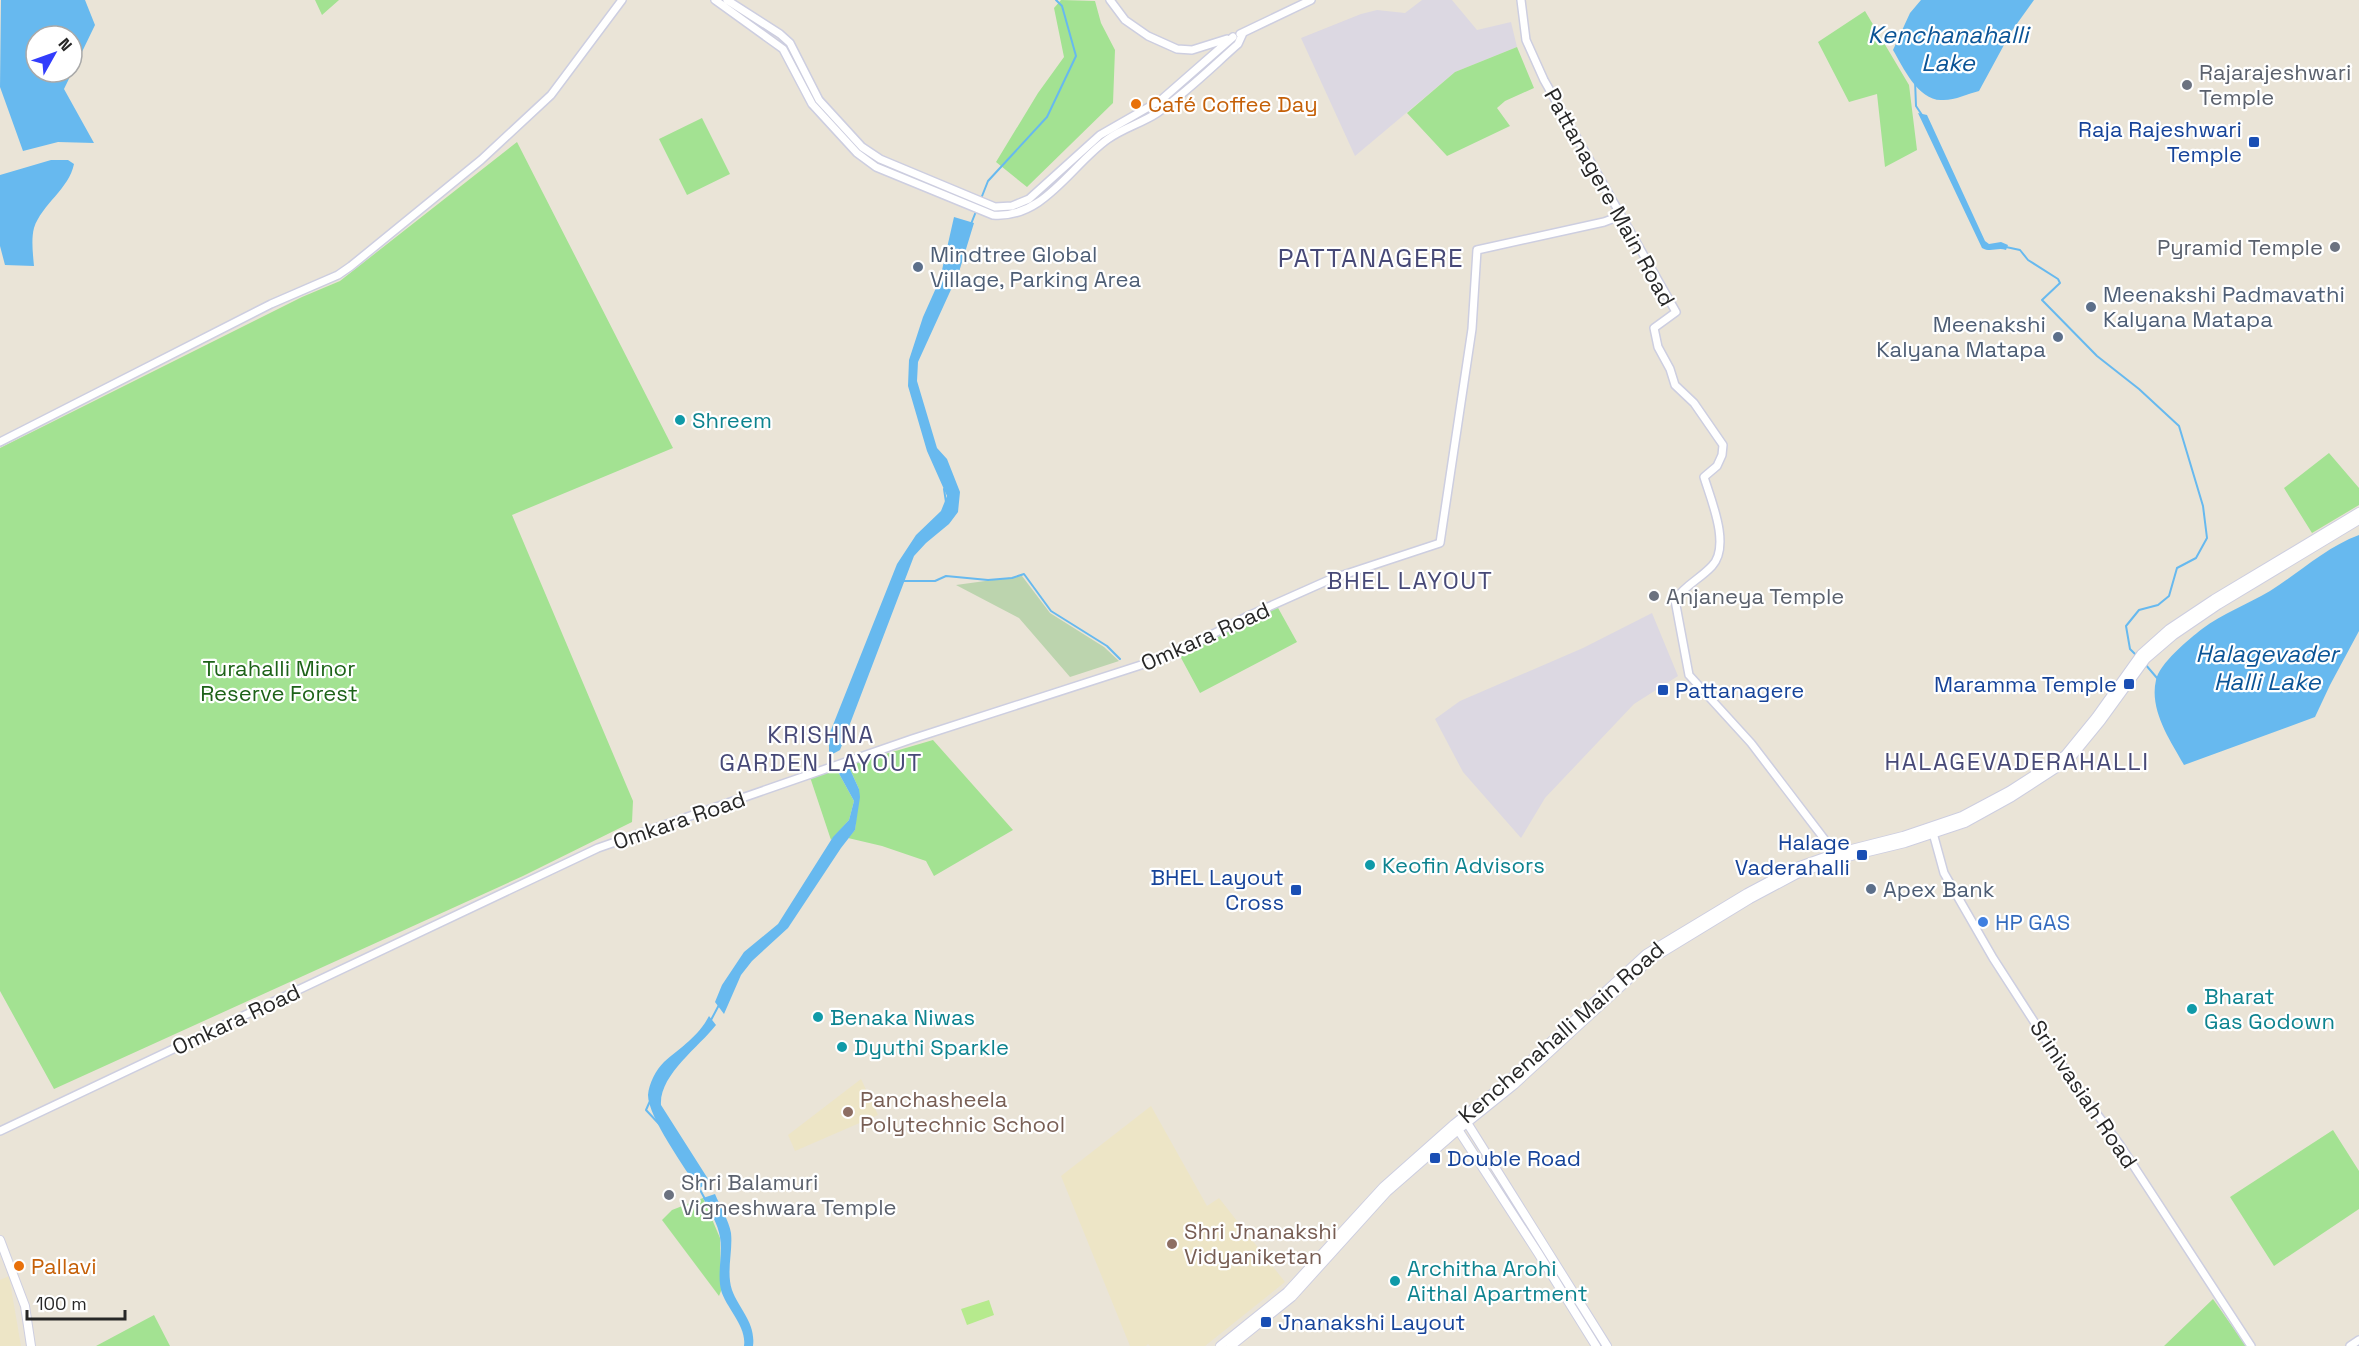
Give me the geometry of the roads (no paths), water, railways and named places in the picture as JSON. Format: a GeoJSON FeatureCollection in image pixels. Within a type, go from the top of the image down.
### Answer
{"type":"FeatureCollection","features":[{"type":"Feature","properties":{"kind":"main road","name":"Kenchenahalli Main Road"},"geometry":{"type":"LineString","coordinates":[[1220,1346],[1287,1292],[1383,1187],[1465,1120],[1646,954],[1794,868],[1962,816],[2019,784],[2070,750],[2137,664],[2179,622],[2359,512]]}},
{"type":"Feature","properties":{"kind":"main road","name":"Kenchenahalli Main Road"},"geometry":{"type":"LineString","coordinates":[[2143,657],[2182,628],[2359,520]]}},
{"type":"Feature","properties":{"kind":"main road","name":"Kenchenahalli Main Road"},"geometry":{"type":"LineString","coordinates":[[1837,856],[1899,845],[1965,823],[2069,760],[2101,721],[2137,664]]}},
{"type":"Feature","properties":{"kind":"main road"},"geometry":{"type":"LineString","coordinates":[[1465,1120],[1607,1346]]}},
{"type":"Feature","properties":{"kind":"main road","name":"Kenchenahalli Main Road"},"geometry":{"type":"LineString","coordinates":[[1231,1346],[1292,1297],[1387,1192],[1456,1127]]}},
{"type":"Feature","properties":{"kind":"main road"},"geometry":{"type":"LineString","coordinates":[[1456,1127],[1539,1253],[1596,1346]]}},
{"type":"Feature","properties":{"kind":"main road"},"geometry":{"type":"LineString","coordinates":[[0,1240],[26,1306],[31,1346]]}},
{"type":"Feature","properties":{"kind":"street"},"geometry":{"type":"LineString","coordinates":[[0,441],[202,338],[344,270],[481,160],[551,95],[622,0]]}},
{"type":"Feature","properties":{"kind":"street"},"geometry":{"type":"LineString","coordinates":[[715,0],[783,49],[812,104],[856,153],[876,166],[993,215],[1020,213],[1040,202],[1110,138],[1145,120],[1175,99],[1238,44],[1243,33]]}},
{"type":"Feature","properties":{"kind":"street"},"geometry":{"type":"LineString","coordinates":[[727,0],[790,43],[819,100],[862,147],[880,159],[995,207],[1012,206],[1029,199],[1100,135],[1161,100],[1233,38]]}},
{"type":"Feature","properties":{"kind":"street"},"geometry":{"type":"LineString","coordinates":[[1110,0],[1125,20],[1148,36],[1177,49],[1192,50],[1233,38],[1311,0]]}},
{"type":"Feature","properties":{"kind":"street","name":"Pattanagere Main Road"},"geometry":{"type":"LineString","coordinates":[[1521,0],[1522,19],[1532,55],[1544,81],[1676,312],[1654,328],[1658,347],[1675,384],[1694,403],[1723,445],[1717,466],[1704,477],[1719,525],[1717,557],[1702,576],[1683,588],[1675,600],[1689,675],[1751,743],[1837,856]]}},
{"type":"Feature","properties":{"kind":"street","name":"Omkara Road"},"geometry":{"type":"LineString","coordinates":[[0,1131],[598,848],[847,761],[1172,655],[1248,616],[1332,579],[1440,543],[1472,329],[1477,250],[1604,222],[1620,216]]}},
{"type":"Feature","properties":{"kind":"street","name":"Srinivasiah Road"},"geometry":{"type":"LineString","coordinates":[[1933,833],[1944,873],[1993,958],[2071,1079],[2120,1145],[2252,1346]]}},
{"type":"Feature","properties":{"kind":"street"},"geometry":{"type":"LineString","coordinates":[[2350,1346],[2359,1340]]}},
{"type":"Feature","properties":{"kind":"water"},"geometry":{"type":"Polygon","coordinates":[[[1,0],[85,0],[95,25],[84,48],[84,24],[24,24],[24,84],[66,84],[64,89],[94,143],[58,142],[23,151],[0,87],[1,0]]]}},
{"type":"Feature","properties":{"kind":"water","name":"Kenchanahalli Lake"},"geometry":{"type":"Polygon","coordinates":[[[1921,0],[2034,0],[2011,32],[1979,91],[1941,100],[1933,99],[1918,89],[1893,50],[1910,13],[1921,0]]]}},
{"type":"Feature","properties":{"kind":"water"},"geometry":{"type":"Polygon","coordinates":[[[1918,113],[1927,115],[1985,241],[1989,244],[2001,242],[2008,245],[2006,250],[1982,248],[1918,113]]]}},
{"type":"Feature","properties":{"kind":"water"},"geometry":{"type":"Polygon","coordinates":[[[51,160],[68,160],[74,164],[67,181],[43,211],[34,228],[32,242],[34,266],[5,265],[0,246],[0,175],[51,160]]]}},
{"type":"Feature","properties":{"kind":"water"},"geometry":{"type":"Polygon","coordinates":[[[954,217],[974,223],[959,272],[918,362],[917,381],[937,448],[947,459],[960,492],[958,512],[949,524],[914,556],[840,750],[829,756],[829,735],[897,564],[916,535],[941,511],[947,496],[927,451],[908,386],[909,360],[923,317],[940,279],[954,217]]]}},
{"type":"Feature","properties":{"kind":"water","name":"Halagevader Halli Lake"},"geometry":{"type":"Polygon","coordinates":[[[2359,535],[2359,631],[2315,717],[2184,765],[2167,735],[2155,702],[2156,680],[2168,659],[2196,633],[2270,591],[2324,553],[2359,535]]]}},
{"type":"Feature","properties":{"kind":"water"},"geometry":{"type":"Polygon","coordinates":[[[848,765],[859,789],[860,797],[855,830],[788,928],[752,961],[741,975],[724,1014],[715,1002],[722,985],[744,952],[778,924],[833,837],[849,820],[854,801],[837,770],[848,765]]]}},
{"type":"Feature","properties":{"kind":"water"},"geometry":{"type":"Polygon","coordinates":[[[709,1016],[716,1025],[673,1072],[662,1094],[661,1105],[710,1182],[698,1189],[654,1116],[648,1095],[651,1081],[661,1065],[694,1036],[709,1016]]]}},
{"type":"Feature","properties":{"kind":"water"},"geometry":{"type":"Polygon","coordinates":[[[715,1194],[731,1233],[730,1283],[750,1323],[753,1346],[744,1346],[742,1331],[721,1290],[720,1237],[716,1222],[703,1198],[715,1194]]]}},
{"type":"Feature","properties":{"kind":"waterway"},"geometry":{"type":"LineString","coordinates":[[971,224],[988,181],[1047,117],[1076,56],[1062,6],[1056,0]]}},
{"type":"Feature","properties":{"kind":"waterway"},"geometry":{"type":"LineString","coordinates":[[1915,80],[1916,106],[1922,115]]}},
{"type":"Feature","properties":{"kind":"waterway"},"geometry":{"type":"LineString","coordinates":[[2006,247],[2020,250],[2028,260],[2058,279],[2060,283],[2042,300],[2097,356],[2139,389],[2179,426],[2203,506],[2207,538],[2196,558],[2177,568],[2169,596],[2158,605],[2139,610],[2126,626],[2130,649],[2137,656]]}},
{"type":"Feature","properties":{"kind":"waterway"},"geometry":{"type":"LineString","coordinates":[[944,489],[946,502]]}},
{"type":"Feature","properties":{"kind":"waterway"},"geometry":{"type":"LineString","coordinates":[[902,581],[935,581],[946,576],[988,580],[1012,578],[1024,574],[1051,611],[1107,646],[1120,659]]}},
{"type":"Feature","properties":{"kind":"waterway"},"geometry":{"type":"LineString","coordinates":[[2145,664],[2157,678]]}},
{"type":"Feature","properties":{"kind":"waterway"},"geometry":{"type":"LineString","coordinates":[[711,1020],[720,1003]]}},
{"type":"Feature","properties":{"kind":"waterway"},"geometry":{"type":"LineString","coordinates":[[650,1101],[646,1110],[660,1125]]}},
{"type":"Feature","properties":{"kind":"waterway"},"geometry":{"type":"LineString","coordinates":[[699,1188],[705,1199]]}},
{"type":"Feature","properties":{"kind":"place","name":"Rajarajeshwari Temple"},"geometry":{"type":"Point","coordinates":[2187,85]}},
{"type":"Feature","properties":{"kind":"place","name":"Café Coffee Day"},"geometry":{"type":"Point","coordinates":[1136,104]}},
{"type":"Feature","properties":{"kind":"place","name":"Raja Rajeshwari Temple"},"geometry":{"type":"Point","coordinates":[2254,142]}},
{"type":"Feature","properties":{"kind":"place","name":"Pyramid Temple"},"geometry":{"type":"Point","coordinates":[2335,247]}},
{"type":"Feature","properties":{"kind":"place","name":"Mindtree Global Village, Parking Area"},"geometry":{"type":"Point","coordinates":[918,267]}},
{"type":"Feature","properties":{"kind":"place","name":"Meenakshi Padmavathi Kalyana Matapa"},"geometry":{"type":"Point","coordinates":[2091,307]}},
{"type":"Feature","properties":{"kind":"place","name":"Meenakshi Kalyana Matapa"},"geometry":{"type":"Point","coordinates":[2058,337]}},
{"type":"Feature","properties":{"kind":"place","name":"Shreem"},"geometry":{"type":"Point","coordinates":[680,420]}},
{"type":"Feature","properties":{"kind":"place","name":"Anjaneya Temple"},"geometry":{"type":"Point","coordinates":[1654,596]}},
{"type":"Feature","properties":{"kind":"place","name":"Maramma Temple"},"geometry":{"type":"Point","coordinates":[2129,684]}},
{"type":"Feature","properties":{"kind":"place","name":"Pattanagere"},"geometry":{"type":"Point","coordinates":[1663,690]}},
{"type":"Feature","properties":{"kind":"place","name":"Halage Vaderahalli"},"geometry":{"type":"Point","coordinates":[1862,855]}},
{"type":"Feature","properties":{"kind":"place","name":"Keofin Advisors"},"geometry":{"type":"Point","coordinates":[1370,865]}},
{"type":"Feature","properties":{"kind":"place","name":"Apex Bank"},"geometry":{"type":"Point","coordinates":[1871,889]}},
{"type":"Feature","properties":{"kind":"place","name":"BHEL Layout Cross"},"geometry":{"type":"Point","coordinates":[1296,890]}},
{"type":"Feature","properties":{"kind":"place","name":"HP GAS"},"geometry":{"type":"Point","coordinates":[1983,922]}},
{"type":"Feature","properties":{"kind":"place","name":"Bharat Gas Godown"},"geometry":{"type":"Point","coordinates":[2192,1009]}},
{"type":"Feature","properties":{"kind":"place","name":"Benaka Niwas"},"geometry":{"type":"Point","coordinates":[818,1017]}},
{"type":"Feature","properties":{"kind":"place","name":"Dyuthi Sparkle"},"geometry":{"type":"Point","coordinates":[842,1047]}},
{"type":"Feature","properties":{"kind":"place","name":"Panchasheela Polytechnic School"},"geometry":{"type":"Point","coordinates":[848,1112]}},
{"type":"Feature","properties":{"kind":"place","name":"Double Road"},"geometry":{"type":"Point","coordinates":[1435,1158]}},
{"type":"Feature","properties":{"kind":"place","name":"Shri Balamuri Vigneshwara Temple"},"geometry":{"type":"Point","coordinates":[669,1195]}},
{"type":"Feature","properties":{"kind":"place","name":"Shri Jnanakshi Vidyaniketan"},"geometry":{"type":"Point","coordinates":[1172,1244]}},
{"type":"Feature","properties":{"kind":"place","name":"Pallavi"},"geometry":{"type":"Point","coordinates":[19,1266]}},
{"type":"Feature","properties":{"kind":"place","name":"Architha Arohi Aithal Apartment"},"geometry":{"type":"Point","coordinates":[1395,1281]}},
{"type":"Feature","properties":{"kind":"place","name":"Jnanakshi Layout"},"geometry":{"type":"Point","coordinates":[1266,1322]}},
{"type":"Feature","properties":{"kind":"district","name":"PATTANAGERE"},"geometry":{"type":"Point","coordinates":[1371,258]}},
{"type":"Feature","properties":{"kind":"district","name":"BHEL LAYOUT"},"geometry":{"type":"Point","coordinates":[1410,580]}},
{"type":"Feature","properties":{"kind":"district","name":"KRISHNA GARDEN LAYOUT"},"geometry":{"type":"Point","coordinates":[821,748]}},
{"type":"Feature","properties":{"kind":"district","name":"HALAGEVADERAHALLI"},"geometry":{"type":"Point","coordinates":[2017,761]}},
{"type":"Feature","properties":{"kind":"park label","name":"Turahalli Minor Reserve Forest"},"geometry":{"type":"Point","coordinates":[279,680]}}]}
